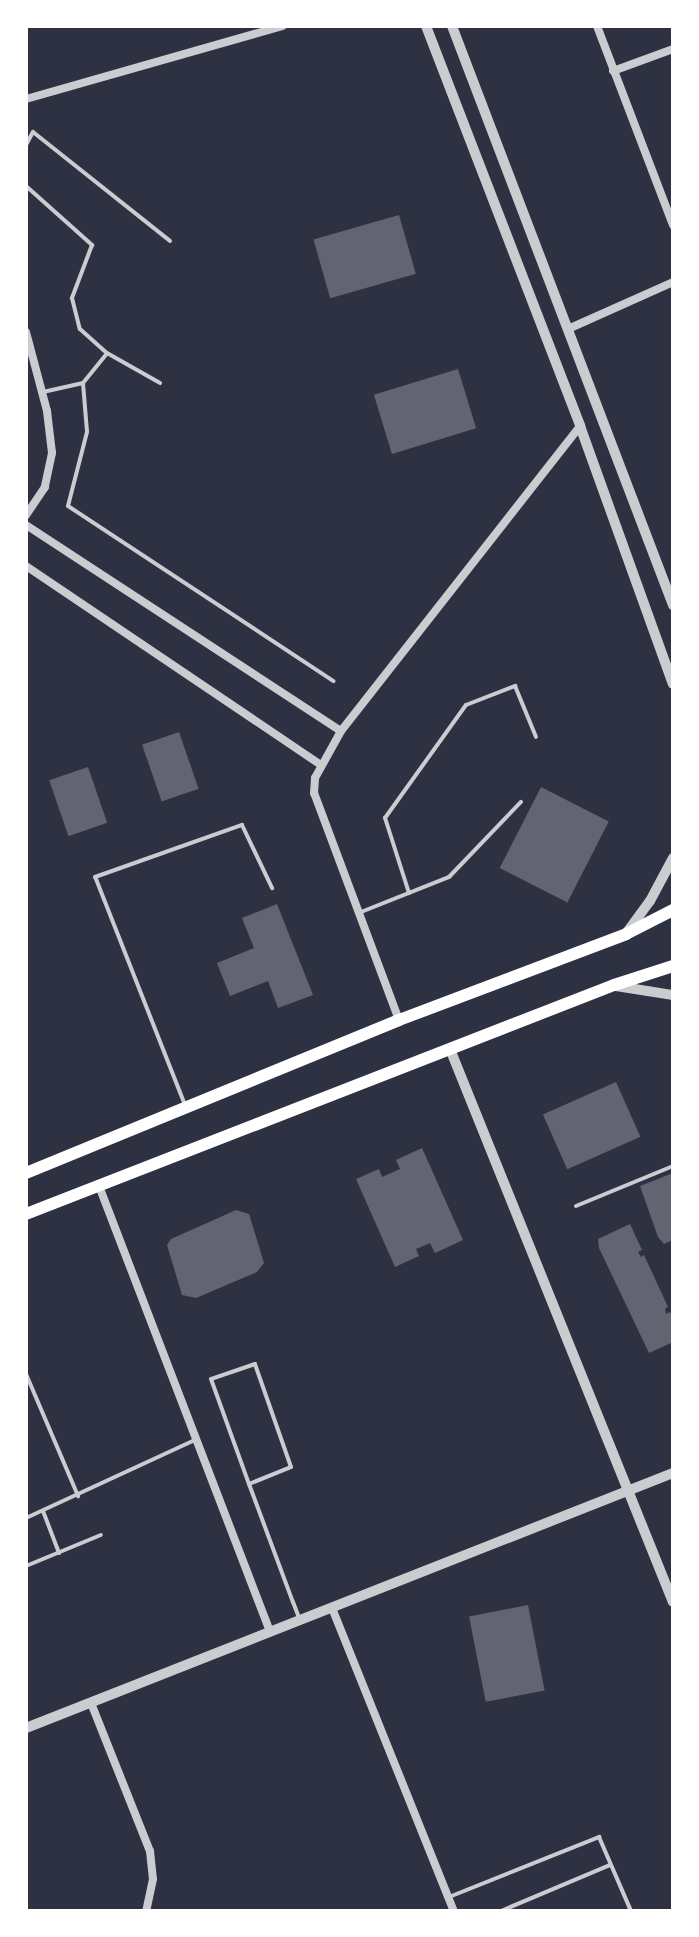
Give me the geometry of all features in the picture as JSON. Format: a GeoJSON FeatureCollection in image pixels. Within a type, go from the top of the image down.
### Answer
{"type":"FeatureCollection","features":[{"type":"Feature","properties":{"kind":"main road"},"geometry":{"type":"LineString","coordinates":[[26,1173],[399,1020],[626,934],[673,910]]}},
{"type":"Feature","properties":{"kind":"main road"},"geometry":{"type":"LineString","coordinates":[[26,1214],[614,985],[673,966]]}},
{"type":"Feature","properties":{"kind":"street"},"geometry":{"type":"LineString","coordinates":[[26,99],[283,26]]}},
{"type":"Feature","properties":{"kind":"street"},"geometry":{"type":"LineString","coordinates":[[426,26],[580,426],[673,684]]}},
{"type":"Feature","properties":{"kind":"street"},"geometry":{"type":"LineString","coordinates":[[452,26],[673,605]]}},
{"type":"Feature","properties":{"kind":"street"},"geometry":{"type":"LineString","coordinates":[[597,26],[673,225]]}},
{"type":"Feature","properties":{"kind":"street"},"geometry":{"type":"LineString","coordinates":[[613,71],[673,49]]}},
{"type":"Feature","properties":{"kind":"street"},"geometry":{"type":"LineString","coordinates":[[568,329],[673,282]]}},
{"type":"Feature","properties":{"kind":"street"},"geometry":{"type":"LineString","coordinates":[[26,332],[43,392],[52,453],[45,487],[26,515]]}},
{"type":"Feature","properties":{"kind":"street"},"geometry":{"type":"LineString","coordinates":[[399,1020],[314,793],[320,764],[341,731],[580,426]]}},
{"type":"Feature","properties":{"kind":"street"},"geometry":{"type":"LineString","coordinates":[[26,525],[341,731]]}},
{"type":"Feature","properties":{"kind":"street"},"geometry":{"type":"LineString","coordinates":[[26,566],[320,764]]}},
{"type":"Feature","properties":{"kind":"street"},"geometry":{"type":"LineString","coordinates":[[626,934],[650,901],[673,858]]}},
{"type":"Feature","properties":{"kind":"street"},"geometry":{"type":"LineString","coordinates":[[614,985],[673,995]]}},
{"type":"Feature","properties":{"kind":"street"},"geometry":{"type":"LineString","coordinates":[[450,1049],[673,1602]]}},
{"type":"Feature","properties":{"kind":"street"},"geometry":{"type":"LineString","coordinates":[[99,1186],[270,1632]]}},
{"type":"Feature","properties":{"kind":"street"},"geometry":{"type":"LineString","coordinates":[[26,1728],[673,1473]]}},
{"type":"Feature","properties":{"kind":"street"},"geometry":{"type":"LineString","coordinates":[[332,1608],[454,1911]]}},
{"type":"Feature","properties":{"kind":"street"},"geometry":{"type":"LineString","coordinates":[[91,1703],[150,1851],[153,1879],[146,1911]]}},
{"type":"Feature","properties":{"kind":"lane"},"geometry":{"type":"LineString","coordinates":[[26,145],[33,132],[170,241]]}},
{"type":"Feature","properties":{"kind":"lane"},"geometry":{"type":"LineString","coordinates":[[26,186],[92,245],[74,287],[72,309],[80,329],[107,353],[160,383]]}},
{"type":"Feature","properties":{"kind":"lane"},"geometry":{"type":"LineString","coordinates":[[43,392],[83,383],[107,353]]}},
{"type":"Feature","properties":{"kind":"lane"},"geometry":{"type":"LineString","coordinates":[[83,383],[87,432],[68,506],[333,681]]}},
{"type":"Feature","properties":{"kind":"lane"},"geometry":{"type":"LineString","coordinates":[[409,893],[385,818],[466,705],[515,686],[536,737]]}},
{"type":"Feature","properties":{"kind":"lane"},"geometry":{"type":"LineString","coordinates":[[359,913],[449,877],[521,802]]}},
{"type":"Feature","properties":{"kind":"lane"},"geometry":{"type":"LineString","coordinates":[[186,1107],[95,877],[242,825],[272,888]]}},
{"type":"Feature","properties":{"kind":"lane"},"geometry":{"type":"LineString","coordinates":[[576,1206],[673,1166]]}},
{"type":"Feature","properties":{"kind":"lane"},"geometry":{"type":"LineString","coordinates":[[249,1484],[291,1467],[255,1364],[211,1379],[249,1484],[300,1620]]}},
{"type":"Feature","properties":{"kind":"lane"},"geometry":{"type":"LineString","coordinates":[[26,1374],[78,1496]]}},
{"type":"Feature","properties":{"kind":"lane"},"geometry":{"type":"LineString","coordinates":[[26,1518],[195,1440]]}},
{"type":"Feature","properties":{"kind":"lane"},"geometry":{"type":"LineString","coordinates":[[43,1511],[59,1553]]}},
{"type":"Feature","properties":{"kind":"lane"},"geometry":{"type":"LineString","coordinates":[[26,1566],[101,1535]]}},
{"type":"Feature","properties":{"kind":"lane"},"geometry":{"type":"LineString","coordinates":[[449,1897],[599,1837],[631,1911]]}},
{"type":"Feature","properties":{"kind":"lane"},"geometry":{"type":"LineString","coordinates":[[501,1911],[610,1865]]}},
{"type":"Feature","properties":{"kind":"building"},"geometry":{"type":"Polygon","coordinates":[[[399,215],[416,274],[330,298],[313,240],[399,215]]]}},
{"type":"Feature","properties":{"kind":"building"},"geometry":{"type":"Polygon","coordinates":[[[458,369],[476,428],[392,454],[374,395],[458,369]]]}},
{"type":"Feature","properties":{"kind":"building"},"geometry":{"type":"Polygon","coordinates":[[[179,732],[199,789],[162,801],[142,745],[179,732]]]}},
{"type":"Feature","properties":{"kind":"building"},"geometry":{"type":"Polygon","coordinates":[[[88,767],[107,823],[68,836],[49,780],[88,767]]]}},
{"type":"Feature","properties":{"kind":"building"},"geometry":{"type":"Polygon","coordinates":[[[541,787],[609,822],[567,903],[500,868],[541,787]]]}},
{"type":"Feature","properties":{"kind":"building"},"geometry":{"type":"Polygon","coordinates":[[[277,904],[313,995],[278,1008],[268,981],[230,996],[217,963],[254,948],[242,918],[277,904]]]}},
{"type":"Feature","properties":{"kind":"building"},"geometry":{"type":"Polygon","coordinates":[[[616,1082],[640,1137],[567,1169],[543,1115],[616,1082]]]}},
{"type":"Feature","properties":{"kind":"building"},"geometry":{"type":"Polygon","coordinates":[[[422,1148],[463,1240],[435,1253],[430,1243],[416,1249],[419,1256],[395,1267],[356,1179],[379,1169],[382,1177],[400,1169],[396,1160],[422,1148]]]}},
{"type":"Feature","properties":{"kind":"building"},"geometry":{"type":"Polygon","coordinates":[[[673,1173],[673,1240],[664,1244],[658,1237],[640,1186],[673,1173]]]}},
{"type":"Feature","properties":{"kind":"building"},"geometry":{"type":"Polygon","coordinates":[[[236,1210],[249,1214],[264,1263],[257,1272],[196,1298],[182,1295],[167,1245],[171,1239],[236,1210]]]}},
{"type":"Feature","properties":{"kind":"building"},"geometry":{"type":"Polygon","coordinates":[[[630,1224],[642,1250],[638,1252],[641,1257],[644,1255],[668,1307],[666,1314],[670,1312],[673,1318],[673,1342],[649,1353],[599,1248],[598,1239],[630,1224]]]}},
{"type":"Feature","properties":{"kind":"building"},"geometry":{"type":"Polygon","coordinates":[[[528,1605],[545,1690],[486,1702],[469,1616],[528,1605]]]}}]}
